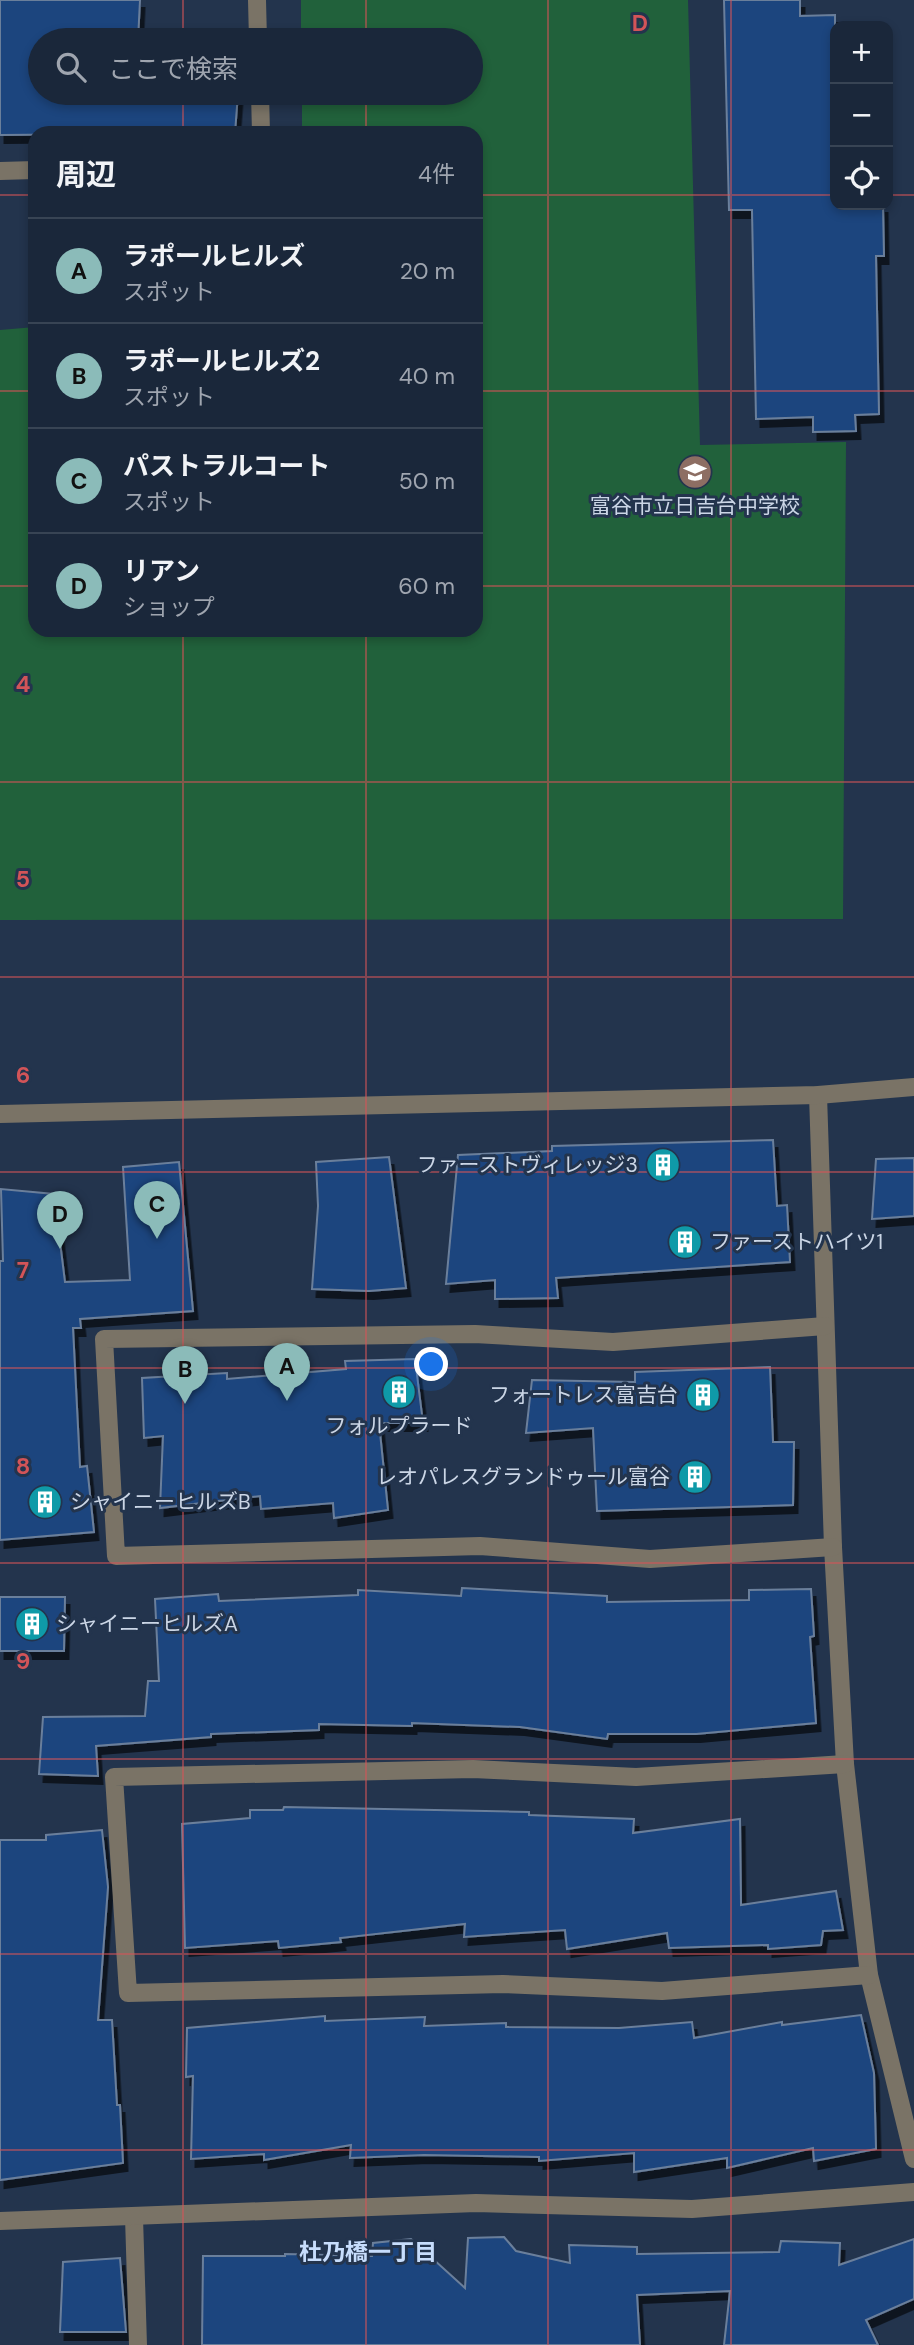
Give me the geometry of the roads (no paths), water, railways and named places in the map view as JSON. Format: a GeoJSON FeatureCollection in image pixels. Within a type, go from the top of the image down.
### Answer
{"type":"FeatureCollection","features":[{"type":"Feature","properties":{"kind":"street"},"geometry":{"type":"LineString","coordinates":[[257,0],[258,28]]}},
{"type":"Feature","properties":{"kind":"street"},"geometry":{"type":"LineString","coordinates":[[260,105],[261,126]]}},
{"type":"Feature","properties":{"kind":"street"},"geometry":{"type":"LineString","coordinates":[[0,171],[28,170]]}},
{"type":"Feature","properties":{"kind":"street"},"geometry":{"type":"LineString","coordinates":[[0,1114],[818,1095],[914,1087]]}},
{"type":"Feature","properties":{"kind":"street"},"geometry":{"type":"LineString","coordinates":[[818,1095],[833,1547],[845,1764],[869,1975],[914,2160]]}},
{"type":"Feature","properties":{"kind":"street"},"geometry":{"type":"LineString","coordinates":[[825,1326],[613,1342],[475,1334],[104,1339],[116,1556],[480,1546],[650,1559],[833,1547]]}},
{"type":"Feature","properties":{"kind":"street"},"geometry":{"type":"LineString","coordinates":[[845,1764],[636,1777],[473,1769],[114,1777],[128,1993],[503,1984],[662,1991],[869,1975]]}},
{"type":"Feature","properties":{"kind":"street"},"geometry":{"type":"LineString","coordinates":[[0,2221],[476,2203],[692,2209],[914,2192]]}},
{"type":"Feature","properties":{"kind":"street"},"geometry":{"type":"LineString","coordinates":[[134,2217],[138,2345]]}},
{"type":"Feature","properties":{"kind":"place","name":"富谷市立日吉台中学校"},"geometry":{"type":"Point","coordinates":[695,472]}},
{"type":"Feature","properties":{"kind":"place","name":"ファーストヴィレッジ3"},"geometry":{"type":"Point","coordinates":[663,1165]}},
{"type":"Feature","properties":{"kind":"place","name":"パストラルコート"},"geometry":{"type":"Point","coordinates":[157,1239]}},
{"type":"Feature","properties":{"kind":"place","name":"ファーストハイツ1"},"geometry":{"type":"Point","coordinates":[685,1242]}},
{"type":"Feature","properties":{"kind":"place","name":"リアン"},"geometry":{"type":"Point","coordinates":[60,1249]}},
{"type":"Feature","properties":{"kind":"place","name":"フォルプラード"},"geometry":{"type":"Point","coordinates":[399,1392]}},
{"type":"Feature","properties":{"kind":"place","name":"フォートレス富吉台"},"geometry":{"type":"Point","coordinates":[703,1395]}},
{"type":"Feature","properties":{"kind":"place","name":"ラポールヒルズ"},"geometry":{"type":"Point","coordinates":[287,1401]}},
{"type":"Feature","properties":{"kind":"place","name":"ラポールヒルズ2"},"geometry":{"type":"Point","coordinates":[185,1404]}},
{"type":"Feature","properties":{"kind":"place","name":"レオパレスグランドゥール富谷"},"geometry":{"type":"Point","coordinates":[695,1477]}},
{"type":"Feature","properties":{"kind":"place","name":"シャイニーヒルズB"},"geometry":{"type":"Point","coordinates":[45,1502]}},
{"type":"Feature","properties":{"kind":"place","name":"シャイニーヒルズA"},"geometry":{"type":"Point","coordinates":[32,1624]}},
{"type":"Feature","properties":{"kind":"district","name":"杜乃橋一丁目"},"geometry":{"type":"Point","coordinates":[368,2252]}}]}
